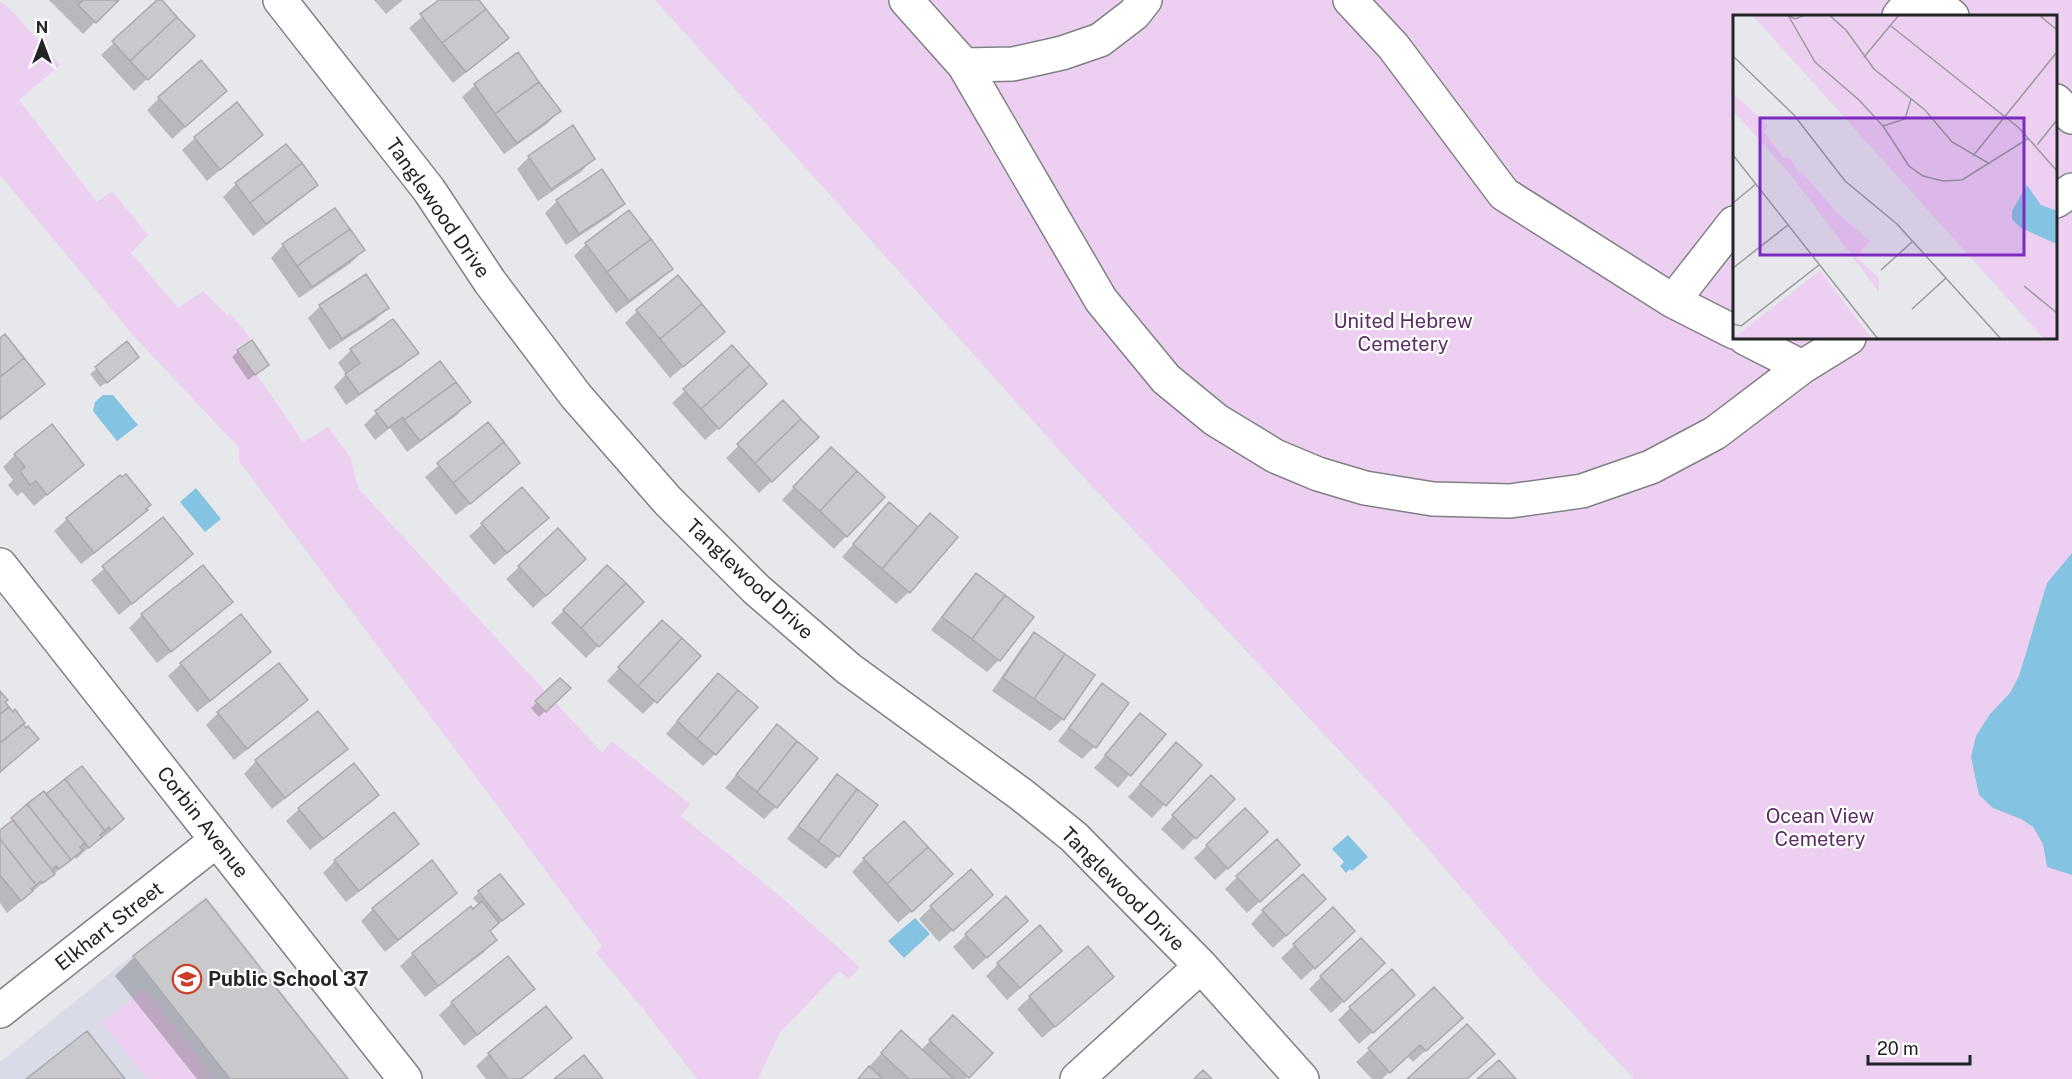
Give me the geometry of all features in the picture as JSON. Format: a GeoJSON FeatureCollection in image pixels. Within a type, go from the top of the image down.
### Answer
{"type":"FeatureCollection","features":[{"type":"Feature","properties":{"kind":"street","name":"Tanglewood Drive"},"geometry":{"type":"LineString","coordinates":[[280,0],[429,190],[490,282],[576,396],[668,501],[757,590],[849,669],[1022,795],[1074,837],[1201,966],[1302,1079]]}},
{"type":"Feature","properties":{"kind":"street"},"geometry":{"type":"LineString","coordinates":[[906,0],[964,65],[1101,300],[1166,379],[1216,420],[1275,456],[1318,474],[1365,488],[1433,499],[1510,501],[1582,491],[1651,467],[1715,433],[1802,367],[1847,339]]}},
{"type":"Feature","properties":{"kind":"street"},"geometry":{"type":"LineString","coordinates":[[964,65],[1013,64],[1062,53],[1100,40],[1134,14],[1145,0]]}},
{"type":"Feature","properties":{"kind":"street"},"geometry":{"type":"LineString","coordinates":[[1350,0],[1393,46],[1504,194],[1673,301],[1733,331]]}},
{"type":"Feature","properties":{"kind":"street"},"geometry":{"type":"LineString","coordinates":[[1900,15],[1912,0]]}},
{"type":"Feature","properties":{"kind":"street"},"geometry":{"type":"LineString","coordinates":[[1931,0],[1951,15]]}},
{"type":"Feature","properties":{"kind":"street"},"geometry":{"type":"LineString","coordinates":[[2057,103],[2072,117]]}},
{"type":"Feature","properties":{"kind":"street"},"geometry":{"type":"LineString","coordinates":[[2057,200],[2072,190]]}},
{"type":"Feature","properties":{"kind":"street"},"geometry":{"type":"LineString","coordinates":[[1673,301],[1733,224]]}},
{"type":"Feature","properties":{"kind":"street"},"geometry":{"type":"LineString","coordinates":[[1747,339],[1802,367]]}},
{"type":"Feature","properties":{"kind":"street","name":"Corbin Avenue"},"geometry":{"type":"LineString","coordinates":[[0,565],[405,1079]]}},
{"type":"Feature","properties":{"kind":"street","name":"Elkhart Street"},"geometry":{"type":"LineString","coordinates":[[0,1011],[218,840]]}},
{"type":"Feature","properties":{"kind":"street"},"geometry":{"type":"LineString","coordinates":[[1077,1079],[1201,966]]}},
{"type":"Feature","properties":{"kind":"shaded area","name":"Public School 37"},"geometry":{"type":"Polygon","coordinates":[[[206,896],[350,1079],[0,1079],[0,1062],[206,896]]]}},
{"type":"Feature","properties":{"kind":"green space","name":"United Hebrew Cemetery"},"geometry":{"type":"Polygon","coordinates":[[[655,0],[2072,0],[2072,1079],[1634,1079],[1539,978],[1390,805],[1077,470],[655,0]]]}},
{"type":"Feature","properties":{"kind":"green space"},"geometry":{"type":"Polygon","coordinates":[[[0,1],[14,13],[60,65],[19,100],[97,202],[112,191],[148,235],[131,253],[178,308],[203,291],[227,315],[230,313],[251,339],[238,347],[303,442],[328,427],[351,458],[358,488],[602,753],[612,741],[690,804],[681,816],[780,896],[860,967],[849,979],[839,971],[779,1034],[758,1079],[697,1079],[596,953],[602,946],[239,461],[239,448],[131,333],[0,175],[0,1]]]}},
{"type":"Feature","properties":{"kind":"green space"},"geometry":{"type":"Polygon","coordinates":[[[144,989],[213,1077],[210,1079],[146,1079],[101,1023],[144,989]]]}},
{"type":"Feature","properties":{"kind":"water"},"geometry":{"type":"Polygon","coordinates":[[[103,395],[113,395],[138,425],[117,441],[93,411],[95,402],[103,395]]]}},
{"type":"Feature","properties":{"kind":"water"},"geometry":{"type":"Polygon","coordinates":[[[196,488],[221,519],[205,532],[180,502],[196,488]]]}},
{"type":"Feature","properties":{"kind":"water"},"geometry":{"type":"Polygon","coordinates":[[[2072,553],[2072,875],[2047,867],[2043,844],[2033,827],[2021,819],[1993,808],[1979,795],[1971,757],[1976,736],[1990,714],[2010,693],[2019,676],[2047,583],[2072,553]]]}},
{"type":"Feature","properties":{"kind":"water"},"geometry":{"type":"Polygon","coordinates":[[[1348,835],[1368,857],[1352,871],[1350,869],[1346,873],[1340,866],[1344,862],[1332,849],[1348,835]]]}},
{"type":"Feature","properties":{"kind":"water"},"geometry":{"type":"Polygon","coordinates":[[[915,918],[930,934],[904,958],[888,941],[915,918]]]}},
{"type":"Feature","properties":{"kind":"building"},"geometry":{"type":"Polygon","coordinates":[[[83,0],[119,0],[96,23],[78,5],[83,0]]]}},
{"type":"Feature","properties":{"kind":"building"},"geometry":{"type":"Polygon","coordinates":[[[157,0],[162,0],[177,17],[130,61],[112,41],[157,0]]]}},
{"type":"Feature","properties":{"kind":"building"},"geometry":{"type":"Polygon","coordinates":[[[439,0],[479,0],[486,9],[442,43],[420,14],[439,0]]]}},
{"type":"Feature","properties":{"kind":"building"},"geometry":{"type":"Polygon","coordinates":[[[486,9],[509,38],[466,72],[442,43],[486,9]]]}},
{"type":"Feature","properties":{"kind":"building"},"geometry":{"type":"Polygon","coordinates":[[[177,17],[195,36],[148,80],[130,61],[177,17]]]}},
{"type":"Feature","properties":{"kind":"building"},"geometry":{"type":"Polygon","coordinates":[[[518,52],[539,82],[495,114],[474,84],[518,52]]]}},
{"type":"Feature","properties":{"kind":"building"},"geometry":{"type":"Polygon","coordinates":[[[201,60],[227,91],[185,127],[158,97],[201,60]]]}},
{"type":"Feature","properties":{"kind":"building"},"geometry":{"type":"Polygon","coordinates":[[[539,82],[561,111],[517,143],[495,114],[539,82]]]}},
{"type":"Feature","properties":{"kind":"building"},"geometry":{"type":"Polygon","coordinates":[[[237,102],[263,135],[220,170],[194,137],[237,102]]]}},
{"type":"Feature","properties":{"kind":"building"},"geometry":{"type":"Polygon","coordinates":[[[573,125],[595,159],[551,189],[528,156],[573,125]]]}},
{"type":"Feature","properties":{"kind":"building"},"geometry":{"type":"Polygon","coordinates":[[[286,144],[302,163],[250,203],[235,183],[286,144]]]}},
{"type":"Feature","properties":{"kind":"building"},"geometry":{"type":"Polygon","coordinates":[[[302,163],[318,185],[266,224],[250,203],[302,163]]]}},
{"type":"Feature","properties":{"kind":"building"},"geometry":{"type":"Polygon","coordinates":[[[602,169],[625,204],[579,234],[556,200],[602,169]]]}},
{"type":"Feature","properties":{"kind":"building"},"geometry":{"type":"Polygon","coordinates":[[[335,208],[350,229],[297,266],[282,244],[335,208]]]}},
{"type":"Feature","properties":{"kind":"building"},"geometry":{"type":"Polygon","coordinates":[[[629,210],[651,239],[607,272],[585,243],[629,210]]]}},
{"type":"Feature","properties":{"kind":"building"},"geometry":{"type":"Polygon","coordinates":[[[350,229],[365,250],[312,287],[297,266],[350,229]]]}},
{"type":"Feature","properties":{"kind":"building"},"geometry":{"type":"Polygon","coordinates":[[[651,239],[673,269],[629,301],[607,272],[651,239]]]}},
{"type":"Feature","properties":{"kind":"building"},"geometry":{"type":"Polygon","coordinates":[[[366,274],[389,308],[342,339],[319,305],[366,274]]]}},
{"type":"Feature","properties":{"kind":"building"},"geometry":{"type":"Polygon","coordinates":[[[678,275],[702,304],[660,339],[636,310],[678,275]]]}},
{"type":"Feature","properties":{"kind":"building"},"geometry":{"type":"Polygon","coordinates":[[[702,304],[725,332],[683,367],[660,339],[702,304]]]}},
{"type":"Feature","properties":{"kind":"building"},"geometry":{"type":"Polygon","coordinates":[[[393,319],[419,353],[359,394],[345,374],[360,363],[350,349],[393,319]]]}},
{"type":"Feature","properties":{"kind":"building"},"geometry":{"type":"Polygon","coordinates":[[[5,334],[24,358],[0,377],[0,338],[5,334]]]}},
{"type":"Feature","properties":{"kind":"building"},"geometry":{"type":"Polygon","coordinates":[[[252,340],[269,365],[255,375],[237,350],[252,340]]]}},
{"type":"Feature","properties":{"kind":"building"},"geometry":{"type":"Polygon","coordinates":[[[127,341],[139,357],[107,383],[95,367],[127,341]]]}},
{"type":"Feature","properties":{"kind":"building"},"geometry":{"type":"Polygon","coordinates":[[[732,345],[750,365],[701,409],[683,389],[732,345]]]}},
{"type":"Feature","properties":{"kind":"building"},"geometry":{"type":"Polygon","coordinates":[[[24,358],[45,384],[0,419],[0,377],[24,358]]]}},
{"type":"Feature","properties":{"kind":"building"},"geometry":{"type":"Polygon","coordinates":[[[440,361],[456,382],[404,420],[403,417],[388,428],[375,411],[440,361]]]}},
{"type":"Feature","properties":{"kind":"building"},"geometry":{"type":"Polygon","coordinates":[[[750,365],[767,384],[719,429],[701,409],[750,365]]]}},
{"type":"Feature","properties":{"kind":"building"},"geometry":{"type":"Polygon","coordinates":[[[456,382],[471,402],[420,441],[404,420],[456,382]]]}},
{"type":"Feature","properties":{"kind":"building"},"geometry":{"type":"Polygon","coordinates":[[[783,400],[801,419],[755,463],[737,444],[783,400]]]}},
{"type":"Feature","properties":{"kind":"building"},"geometry":{"type":"Polygon","coordinates":[[[801,419],[819,437],[772,482],[755,463],[801,419]]]}},
{"type":"Feature","properties":{"kind":"building"},"geometry":{"type":"Polygon","coordinates":[[[488,422],[504,442],[453,483],[437,463],[488,422]]]}},
{"type":"Feature","properties":{"kind":"building"},"geometry":{"type":"Polygon","coordinates":[[[52,424],[84,465],[47,495],[36,481],[30,485],[20,471],[25,467],[14,454],[52,424]]]}},
{"type":"Feature","properties":{"kind":"building"},"geometry":{"type":"Polygon","coordinates":[[[504,442],[520,463],[470,504],[453,483],[504,442]]]}},
{"type":"Feature","properties":{"kind":"building"},"geometry":{"type":"Polygon","coordinates":[[[831,447],[857,471],[820,511],[793,487],[831,447]]]}},
{"type":"Feature","properties":{"kind":"building"},"geometry":{"type":"Polygon","coordinates":[[[857,471],[885,497],[847,537],[820,511],[857,471]]]}},
{"type":"Feature","properties":{"kind":"building"},"geometry":{"type":"Polygon","coordinates":[[[126,474],[151,505],[146,509],[148,510],[94,553],[66,518],[120,475],[122,477],[126,474]]]}},
{"type":"Feature","properties":{"kind":"building"},"geometry":{"type":"Polygon","coordinates":[[[522,487],[549,518],[507,553],[481,523],[522,487]]]}},
{"type":"Feature","properties":{"kind":"building"},"geometry":{"type":"Polygon","coordinates":[[[889,502],[918,527],[882,569],[853,544],[889,502]]]}},
{"type":"Feature","properties":{"kind":"building"},"geometry":{"type":"Polygon","coordinates":[[[930,513],[958,537],[910,593],[882,569],[930,513]]]}},
{"type":"Feature","properties":{"kind":"building"},"geometry":{"type":"Polygon","coordinates":[[[163,517],[193,554],[132,604],[102,566],[163,517]]]}},
{"type":"Feature","properties":{"kind":"building"},"geometry":{"type":"Polygon","coordinates":[[[558,528],[586,559],[546,596],[518,566],[558,528]]]}},
{"type":"Feature","properties":{"kind":"building"},"geometry":{"type":"Polygon","coordinates":[[[203,565],[233,602],[171,652],[141,614],[203,565]]]}},
{"type":"Feature","properties":{"kind":"building"},"geometry":{"type":"Polygon","coordinates":[[[607,565],[626,583],[581,628],[563,610],[607,565]]]}},
{"type":"Feature","properties":{"kind":"building"},"geometry":{"type":"Polygon","coordinates":[[[976,573],[1005,595],[972,639],[942,617],[976,573]]]}},
{"type":"Feature","properties":{"kind":"building"},"geometry":{"type":"Polygon","coordinates":[[[626,583],[644,602],[599,647],[581,628],[626,583]]]}},
{"type":"Feature","properties":{"kind":"building"},"geometry":{"type":"Polygon","coordinates":[[[1005,595],[1034,617],[1000,661],[972,639],[1005,595]]]}},
{"type":"Feature","properties":{"kind":"building"},"geometry":{"type":"Polygon","coordinates":[[[241,614],[271,652],[210,701],[180,663],[241,614]]]}},
{"type":"Feature","properties":{"kind":"building"},"geometry":{"type":"Polygon","coordinates":[[[662,620],[682,638],[638,686],[618,667],[662,620]]]}},
{"type":"Feature","properties":{"kind":"building"},"geometry":{"type":"Polygon","coordinates":[[[1034,632],[1065,654],[1034,699],[1003,678],[1034,632]]]}},
{"type":"Feature","properties":{"kind":"building"},"geometry":{"type":"Polygon","coordinates":[[[682,638],[701,656],[657,703],[638,686],[682,638]]]}},
{"type":"Feature","properties":{"kind":"building"},"geometry":{"type":"Polygon","coordinates":[[[1065,654],[1095,675],[1064,720],[1034,699],[1065,654]]]}},
{"type":"Feature","properties":{"kind":"building"},"geometry":{"type":"Polygon","coordinates":[[[279,663],[308,700],[247,749],[217,712],[279,663]]]}},
{"type":"Feature","properties":{"kind":"building"},"geometry":{"type":"Polygon","coordinates":[[[718,673],[738,690],[697,739],[677,721],[718,673]]]}},
{"type":"Feature","properties":{"kind":"building"},"geometry":{"type":"Polygon","coordinates":[[[560,678],[571,688],[546,712],[535,701],[560,678]]]}},
{"type":"Feature","properties":{"kind":"building"},"geometry":{"type":"Polygon","coordinates":[[[1102,683],[1129,703],[1096,748],[1069,728],[1102,683]]]}},
{"type":"Feature","properties":{"kind":"building"},"geometry":{"type":"Polygon","coordinates":[[[738,690],[758,707],[716,755],[697,739],[738,690]]]}},
{"type":"Feature","properties":{"kind":"building"},"geometry":{"type":"Polygon","coordinates":[[[0,691],[8,700],[5,702],[9,707],[0,714],[0,691]]]}},
{"type":"Feature","properties":{"kind":"building"},"geometry":{"type":"Polygon","coordinates":[[[9,707],[13,712],[15,709],[25,723],[0,743],[0,714],[9,707]]]}},
{"type":"Feature","properties":{"kind":"building"},"geometry":{"type":"Polygon","coordinates":[[[318,711],[348,749],[285,798],[255,760],[318,711]]]}},
{"type":"Feature","properties":{"kind":"building"},"geometry":{"type":"Polygon","coordinates":[[[1140,713],[1166,734],[1131,776],[1105,755],[1140,713]]]}},
{"type":"Feature","properties":{"kind":"building"},"geometry":{"type":"Polygon","coordinates":[[[23,724],[26,728],[28,726],[39,739],[0,772],[0,743],[23,724]]]}},
{"type":"Feature","properties":{"kind":"building"},"geometry":{"type":"Polygon","coordinates":[[[777,724],[797,741],[757,792],[736,775],[777,724]]]}},
{"type":"Feature","properties":{"kind":"building"},"geometry":{"type":"Polygon","coordinates":[[[797,741],[818,758],[777,808],[757,792],[797,741]]]}},
{"type":"Feature","properties":{"kind":"building"},"geometry":{"type":"Polygon","coordinates":[[[1176,742],[1202,765],[1166,806],[1140,784],[1176,742]]]}},
{"type":"Feature","properties":{"kind":"building"},"geometry":{"type":"Polygon","coordinates":[[[354,763],[379,795],[323,839],[298,808],[354,763]]]}},
{"type":"Feature","properties":{"kind":"building"},"geometry":{"type":"Polygon","coordinates":[[[82,766],[124,819],[111,830],[109,827],[105,831],[65,779],[82,766]]]}},
{"type":"Feature","properties":{"kind":"building"},"geometry":{"type":"Polygon","coordinates":[[[837,774],[857,789],[818,841],[798,826],[837,774]]]}},
{"type":"Feature","properties":{"kind":"building"},"geometry":{"type":"Polygon","coordinates":[[[1211,775],[1235,799],[1196,839],[1172,815],[1211,775]]]}},
{"type":"Feature","properties":{"kind":"building"},"geometry":{"type":"Polygon","coordinates":[[[65,779],[105,831],[100,835],[102,837],[89,848],[46,794],[65,779]]]}},
{"type":"Feature","properties":{"kind":"building"},"geometry":{"type":"Polygon","coordinates":[[[857,789],[878,805],[839,857],[818,841],[857,789]]]}},
{"type":"Feature","properties":{"kind":"building"},"geometry":{"type":"Polygon","coordinates":[[[44,791],[85,843],[80,847],[83,850],[71,860],[27,804],[44,791]]]}},
{"type":"Feature","properties":{"kind":"building"},"geometry":{"type":"Polygon","coordinates":[[[27,804],[71,860],[59,869],[56,866],[52,870],[11,818],[27,804]]]}},
{"type":"Feature","properties":{"kind":"building"},"geometry":{"type":"Polygon","coordinates":[[[1245,808],[1268,832],[1228,869],[1206,845],[1245,808]]]}},
{"type":"Feature","properties":{"kind":"building"},"geometry":{"type":"Polygon","coordinates":[[[394,812],[419,844],[359,891],[334,860],[394,812]]]}},
{"type":"Feature","properties":{"kind":"building"},"geometry":{"type":"Polygon","coordinates":[[[13,820],[55,874],[43,883],[41,881],[36,885],[0,839],[0,830],[13,820]]]}},
{"type":"Feature","properties":{"kind":"building"},"geometry":{"type":"Polygon","coordinates":[[[904,821],[928,847],[887,884],[863,858],[904,821]]]}},
{"type":"Feature","properties":{"kind":"building"},"geometry":{"type":"Polygon","coordinates":[[[0,839],[36,885],[31,889],[33,891],[21,901],[0,875],[0,839]]]}},
{"type":"Feature","properties":{"kind":"building"},"geometry":{"type":"Polygon","coordinates":[[[1277,839],[1300,865],[1260,902],[1236,876],[1277,839]]]}},
{"type":"Feature","properties":{"kind":"building"},"geometry":{"type":"Polygon","coordinates":[[[928,847],[953,874],[912,912],[887,884],[928,847]]]}},
{"type":"Feature","properties":{"kind":"building"},"geometry":{"type":"Polygon","coordinates":[[[432,860],[457,893],[398,940],[372,908],[432,860]]]}},
{"type":"Feature","properties":{"kind":"building"},"geometry":{"type":"Polygon","coordinates":[[[971,869],[993,895],[953,931],[930,906],[971,869]]]}},
{"type":"Feature","properties":{"kind":"building"},"geometry":{"type":"Polygon","coordinates":[[[500,874],[524,904],[502,921],[478,891],[500,874]]]}},
{"type":"Feature","properties":{"kind":"building"},"geometry":{"type":"Polygon","coordinates":[[[1303,874],[1326,899],[1286,936],[1262,910],[1303,874]]]}},
{"type":"Feature","properties":{"kind":"building"},"geometry":{"type":"Polygon","coordinates":[[[1006,896],[1028,921],[987,958],[965,934],[1006,896]]]}},
{"type":"Feature","properties":{"kind":"building"},"geometry":{"type":"Polygon","coordinates":[[[206,899],[348,1079],[230,1079],[133,956],[206,899]]]}},
{"type":"Feature","properties":{"kind":"building"},"geometry":{"type":"Polygon","coordinates":[[[482,901],[499,923],[490,931],[497,940],[438,986],[412,953],[471,906],[473,909],[482,901]]]}},
{"type":"Feature","properties":{"kind":"building"},"geometry":{"type":"Polygon","coordinates":[[[1333,907],[1355,931],[1315,969],[1293,944],[1333,907]]]}},
{"type":"Feature","properties":{"kind":"building"},"geometry":{"type":"Polygon","coordinates":[[[1040,925],[1062,951],[1020,988],[997,963],[1040,925]]]}},
{"type":"Feature","properties":{"kind":"building"},"geometry":{"type":"Polygon","coordinates":[[[1361,938],[1385,963],[1344,1002],[1320,976],[1361,938]]]}},
{"type":"Feature","properties":{"kind":"building"},"geometry":{"type":"Polygon","coordinates":[[[1088,946],[1114,977],[1055,1027],[1029,996],[1088,946]]]}},
{"type":"Feature","properties":{"kind":"building"},"geometry":{"type":"Polygon","coordinates":[[[508,956],[535,989],[477,1035],[451,1002],[508,956]]]}},
{"type":"Feature","properties":{"kind":"building"},"geometry":{"type":"Polygon","coordinates":[[[1392,969],[1415,995],[1373,1033],[1349,1007],[1392,969]]]}},
{"type":"Feature","properties":{"kind":"building"},"geometry":{"type":"Polygon","coordinates":[[[1434,987],[1463,1018],[1426,1051],[1420,1045],[1390,1073],[1368,1048],[1434,987]]]}},
{"type":"Feature","properties":{"kind":"building"},"geometry":{"type":"Polygon","coordinates":[[[546,1006],[572,1038],[521,1079],[508,1079],[488,1053],[546,1006]]]}},
{"type":"Feature","properties":{"kind":"building"},"geometry":{"type":"Polygon","coordinates":[[[953,1015],[993,1053],[969,1078],[929,1040],[953,1015]]]}},
{"type":"Feature","properties":{"kind":"building"},"geometry":{"type":"Polygon","coordinates":[[[1467,1024],[1495,1054],[1467,1079],[1407,1079],[1467,1024]]]}},
{"type":"Feature","properties":{"kind":"building"},"geometry":{"type":"Polygon","coordinates":[[[901,1030],[954,1079],[909,1079],[881,1053],[901,1030]]]}},
{"type":"Feature","properties":{"kind":"building"},"geometry":{"type":"Polygon","coordinates":[[[87,1031],[125,1079],[26,1079],[87,1031]]]}},
{"type":"Feature","properties":{"kind":"building"},"geometry":{"type":"Polygon","coordinates":[[[584,1055],[603,1079],[554,1079],[584,1055]]]}},
{"type":"Feature","properties":{"kind":"building"},"geometry":{"type":"Polygon","coordinates":[[[1499,1060],[1516,1079],[1477,1079],[1499,1060]]]}},
{"type":"Feature","properties":{"kind":"building"},"geometry":{"type":"Polygon","coordinates":[[[869,1066],[883,1079],[858,1079],[869,1066]]]}},
{"type":"Feature","properties":{"kind":"building"},"geometry":{"type":"Polygon","coordinates":[[[1203,1070],[1212,1079],[1194,1079],[1203,1070]]]}},
{"type":"Feature","properties":{"kind":"place","name":"Public School 37"},"geometry":{"type":"Point","coordinates":[187,979]}},
{"type":"Feature","properties":{"kind":"park label","name":"Ocean View Cemetery"},"geometry":{"type":"Point","coordinates":[1820,828]}}]}
